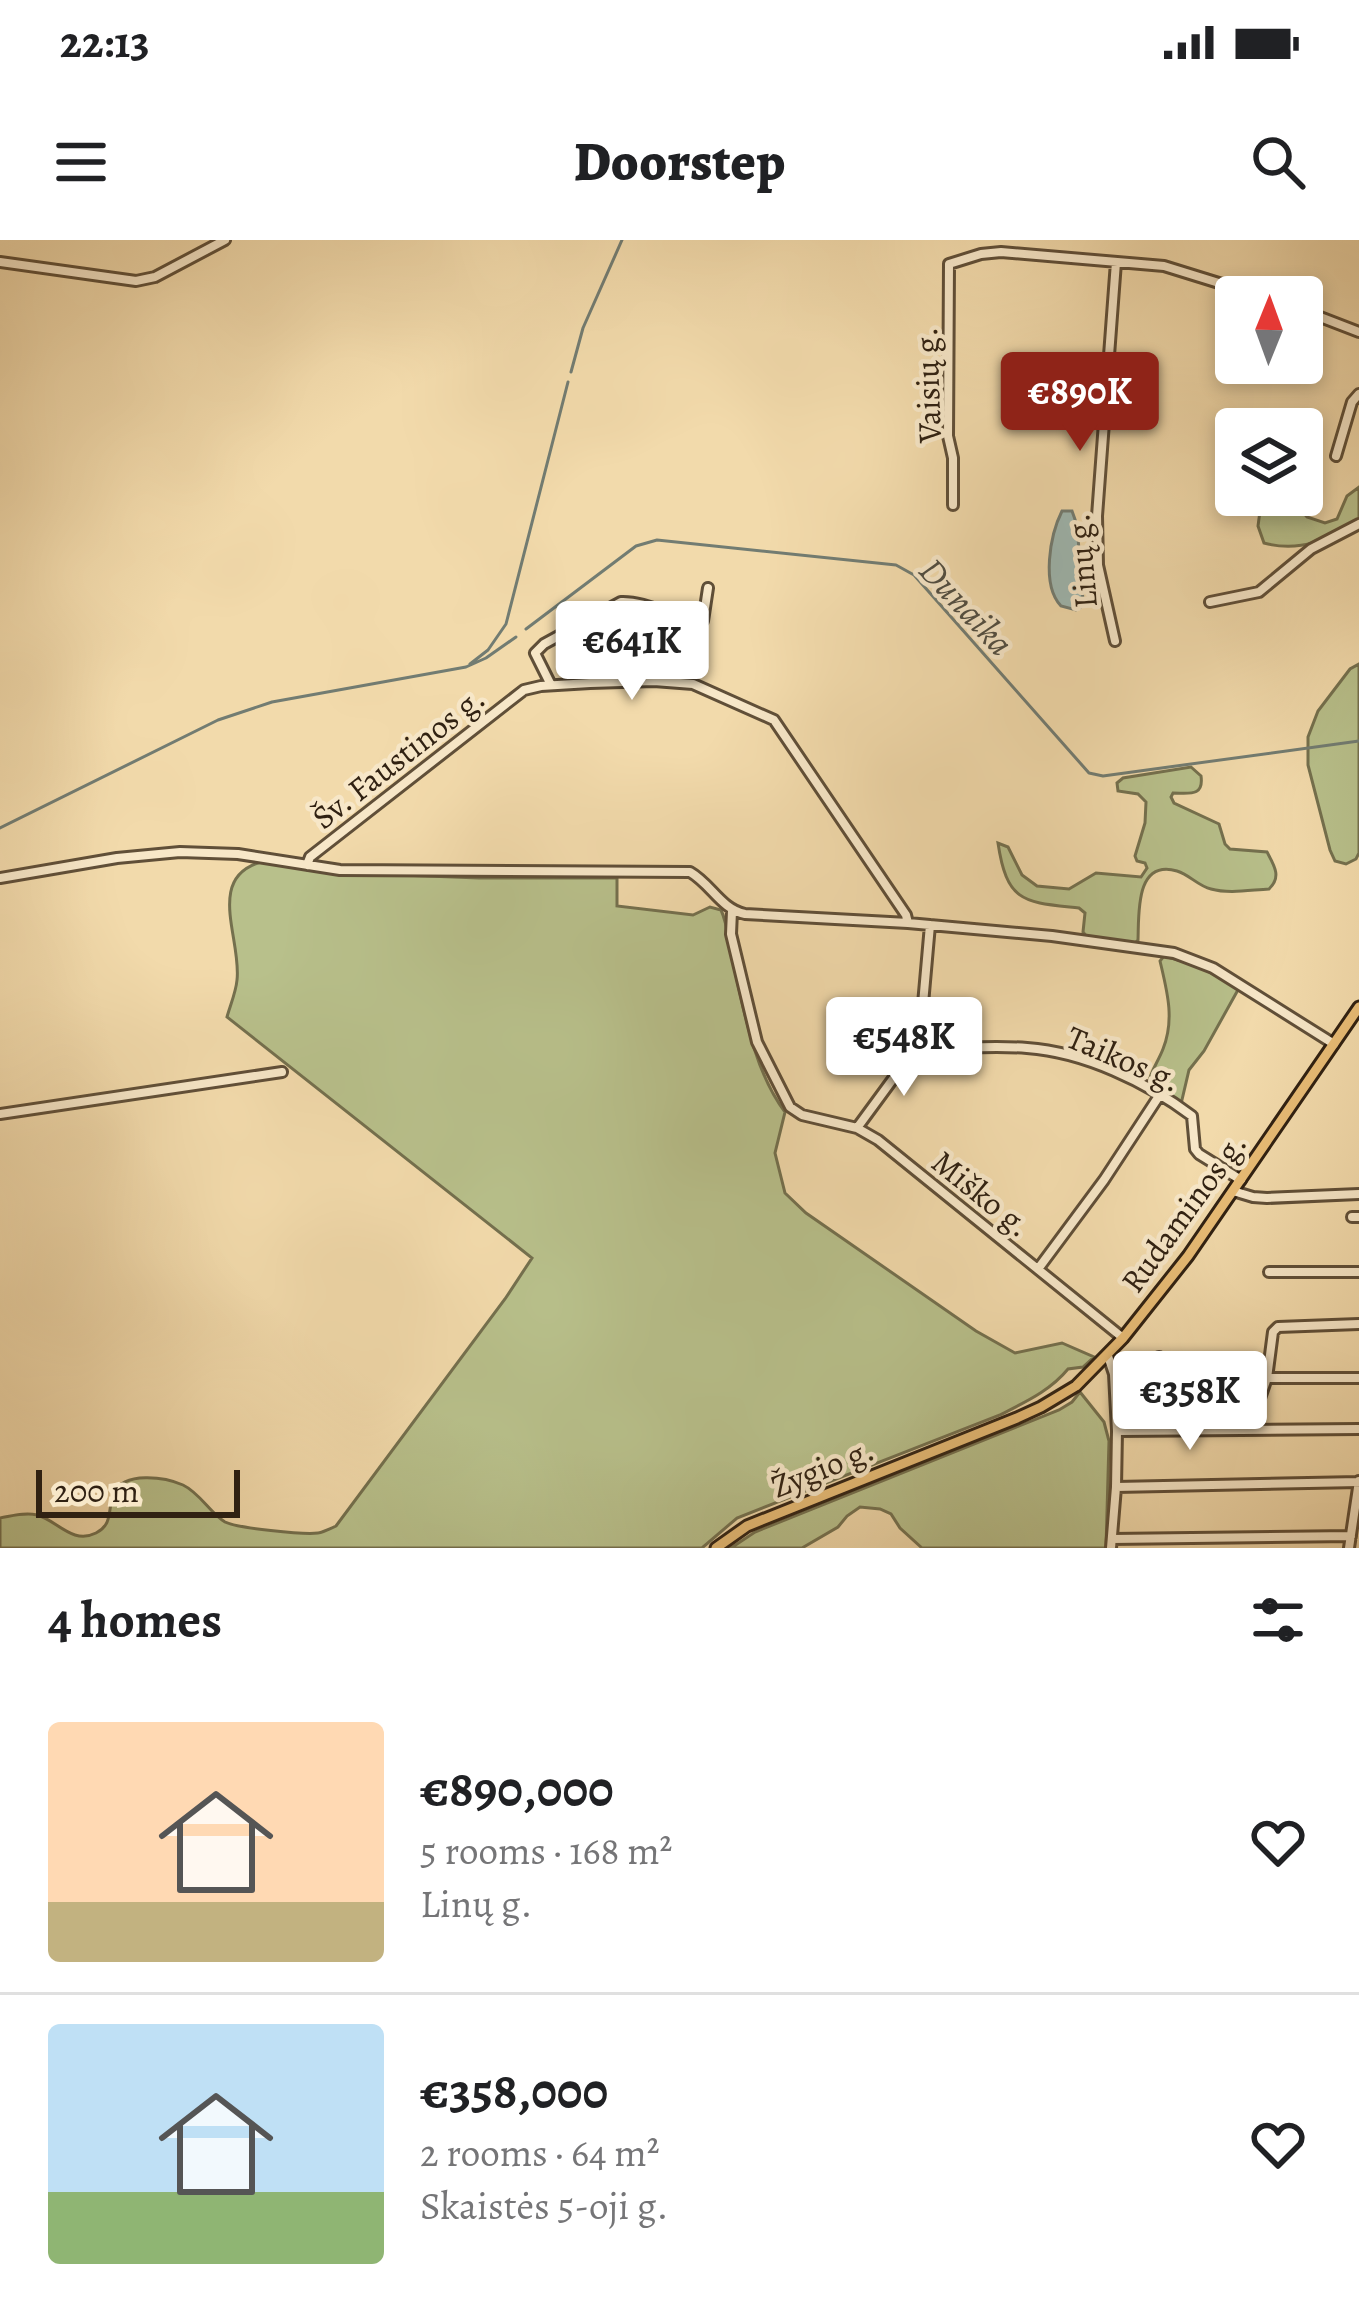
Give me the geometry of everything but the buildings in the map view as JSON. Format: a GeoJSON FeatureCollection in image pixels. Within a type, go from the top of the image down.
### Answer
{"type":"FeatureCollection","features":[{"type":"Feature","properties":{"kind":"main road","name":"Rudaminos g."},"geometry":{"type":"LineString","coordinates":[[953,1444],[1059,1397],[1108,1355],[1170,1280],[1359,1007]]}},
{"type":"Feature","properties":{"kind":"main road","name":"Žygio g."},"geometry":{"type":"LineString","coordinates":[[716,1548],[747,1526],[953,1444]]}},
{"type":"Feature","properties":{"kind":"street"},"geometry":{"type":"LineString","coordinates":[[0,262],[136,281],[155,277],[225,240]]}},
{"type":"Feature","properties":{"kind":"street","name":"Vaisių g."},"geometry":{"type":"LineString","coordinates":[[952,506],[949,264],[1001,252],[1116,262]]}},
{"type":"Feature","properties":{"kind":"street"},"geometry":{"type":"LineString","coordinates":[[1116,262],[1184,270],[1215,280]]}},
{"type":"Feature","properties":{"kind":"street","name":"Linų g."},"geometry":{"type":"LineString","coordinates":[[1115,641],[1098,565],[1097,516],[1116,262]]}},
{"type":"Feature","properties":{"kind":"street"},"geometry":{"type":"LineString","coordinates":[[1323,318],[1359,332]]}},
{"type":"Feature","properties":{"kind":"street"},"geometry":{"type":"LineString","coordinates":[[1336,456],[1352,402],[1359,394]]}},
{"type":"Feature","properties":{"kind":"street"},"geometry":{"type":"LineString","coordinates":[[1210,602],[1258,592],[1311,549],[1359,524]]}},
{"type":"Feature","properties":{"kind":"street"},"geometry":{"type":"LineString","coordinates":[[551,685],[536,652],[544,644],[621,602],[703,620],[708,588]]}},
{"type":"Feature","properties":{"kind":"street","name":"Šv. Faustinos g."},"geometry":{"type":"LineString","coordinates":[[307,865],[310,857],[514,696],[532,687],[650,681],[692,684],[774,720],[908,923]]}},
{"type":"Feature","properties":{"kind":"street","name":"Šv. Faustinos g."},"geometry":{"type":"LineString","coordinates":[[0,878],[179,852],[238,854],[340,870],[690,872],[732,911]]}},
{"type":"Feature","properties":{"kind":"street"},"geometry":{"type":"LineString","coordinates":[[732,911],[1052,936],[1190,957],[1334,1044]]}},
{"type":"Feature","properties":{"kind":"street","name":"Miško g."},"geometry":{"type":"LineString","coordinates":[[732,911],[731,934],[757,1042],[790,1107],[857,1128],[878,1140],[1123,1338]]}},
{"type":"Feature","properties":{"kind":"street"},"geometry":{"type":"LineString","coordinates":[[857,1128],[923,1045],[930,925]]}},
{"type":"Feature","properties":{"kind":"street","name":"Taikos g."},"geometry":{"type":"LineString","coordinates":[[923,1045],[1047,1050],[1099,1066],[1192,1116],[1195,1149],[1241,1180]]}},
{"type":"Feature","properties":{"kind":"street"},"geometry":{"type":"LineString","coordinates":[[0,1114],[282,1072]]}},
{"type":"Feature","properties":{"kind":"street"},"geometry":{"type":"LineString","coordinates":[[1038,1269],[1160,1096]]}},
{"type":"Feature","properties":{"kind":"street"},"geometry":{"type":"LineString","coordinates":[[1233,1191],[1267,1198],[1359,1194]]}},
{"type":"Feature","properties":{"kind":"street"},"geometry":{"type":"LineString","coordinates":[[1270,1272],[1359,1272]]}},
{"type":"Feature","properties":{"kind":"street"},"geometry":{"type":"LineString","coordinates":[[1249,1430],[1267,1378],[1273,1332],[1359,1324]]}},
{"type":"Feature","properties":{"kind":"street"},"geometry":{"type":"LineString","coordinates":[[1108,1355],[1114,1374],[1117,1431],[1112,1544],[1351,1536]]}},
{"type":"Feature","properties":{"kind":"street"},"geometry":{"type":"LineString","coordinates":[[1114,1374],[1159,1358]]}},
{"type":"Feature","properties":{"kind":"street"},"geometry":{"type":"LineString","coordinates":[[1267,1378],[1359,1378]]}},
{"type":"Feature","properties":{"kind":"street"},"geometry":{"type":"LineString","coordinates":[[1117,1431],[1359,1429]]}},
{"type":"Feature","properties":{"kind":"street"},"geometry":{"type":"LineString","coordinates":[[1116,1487],[1359,1481],[1349,1548]]}},
{"type":"Feature","properties":{"kind":"green space"},"geometry":{"type":"Polygon","coordinates":[[[1359,487],[1359,520],[1348,527],[1302,545],[1264,543],[1259,516],[1306,516],[1325,523],[1337,519],[1347,496],[1359,487]]]}},
{"type":"Feature","properties":{"kind":"green space"},"geometry":{"type":"Polygon","coordinates":[[[1359,664],[1359,853],[1346,864],[1335,861],[1330,850],[1308,765],[1308,737],[1318,711],[1359,664]]]}},
{"type":"Feature","properties":{"kind":"green space"},"geometry":{"type":"Polygon","coordinates":[[[1191,767],[1201,776],[1200,788],[1173,793],[1174,803],[1219,824],[1230,849],[1267,852],[1276,875],[1269,889],[1218,890],[1177,871],[1153,873],[1142,891],[1134,944],[1087,937],[1085,913],[1079,908],[1032,901],[1013,889],[998,843],[1008,847],[1022,875],[1037,886],[1069,889],[1096,873],[1141,877],[1147,868],[1135,856],[1146,802],[1138,794],[1118,791],[1117,783],[1123,778],[1191,767]]]}},
{"type":"Feature","properties":{"kind":"green space"},"geometry":{"type":"Polygon","coordinates":[[[261,862],[285,862],[323,872],[617,878],[617,906],[693,915],[710,907],[721,910],[751,1038],[765,1078],[785,1112],[775,1153],[785,1193],[806,1213],[1015,1353],[1062,1343],[1094,1357],[1000,1415],[737,1518],[702,1548],[0,1548],[0,1518],[18,1515],[37,1515],[79,1536],[96,1533],[108,1520],[119,1486],[146,1478],[183,1485],[232,1524],[310,1533],[336,1526],[532,1258],[227,1017],[237,980],[230,896],[244,870],[261,862]]]}},
{"type":"Feature","properties":{"kind":"green space"},"geometry":{"type":"Polygon","coordinates":[[[1164,956],[1196,965],[1239,988],[1189,1070],[1181,1104],[1148,1085],[1169,1027],[1160,961],[1164,956]]]}},
{"type":"Feature","properties":{"kind":"green space"},"geometry":{"type":"Polygon","coordinates":[[[1080,1392],[1104,1422],[1109,1441],[1106,1548],[922,1548],[891,1514],[860,1507],[838,1527],[802,1548],[731,1548],[755,1532],[1059,1410],[1080,1392]]]}},
{"type":"Feature","properties":{"kind":"water"},"geometry":{"type":"Polygon","coordinates":[[[1062,511],[1072,511],[1077,525],[1083,600],[1076,610],[1061,606],[1049,573],[1062,511]]]}},
{"type":"Feature","properties":{"kind":"waterway"},"geometry":{"type":"LineString","coordinates":[[571,372],[583,328],[622,240]]}},
{"type":"Feature","properties":{"kind":"waterway"},"geometry":{"type":"LineString","coordinates":[[470,664],[488,650],[506,624],[568,382]]}},
{"type":"Feature","properties":{"kind":"waterway","name":"Dunaika"},"geometry":{"type":"LineString","coordinates":[[526,629],[636,546],[657,540],[896,565],[914,575],[1089,773],[1103,776],[1359,741]]}},
{"type":"Feature","properties":{"kind":"waterway","name":"Dunaika"},"geometry":{"type":"LineString","coordinates":[[0,828],[218,720],[272,702],[466,667],[516,637]]}}]}
